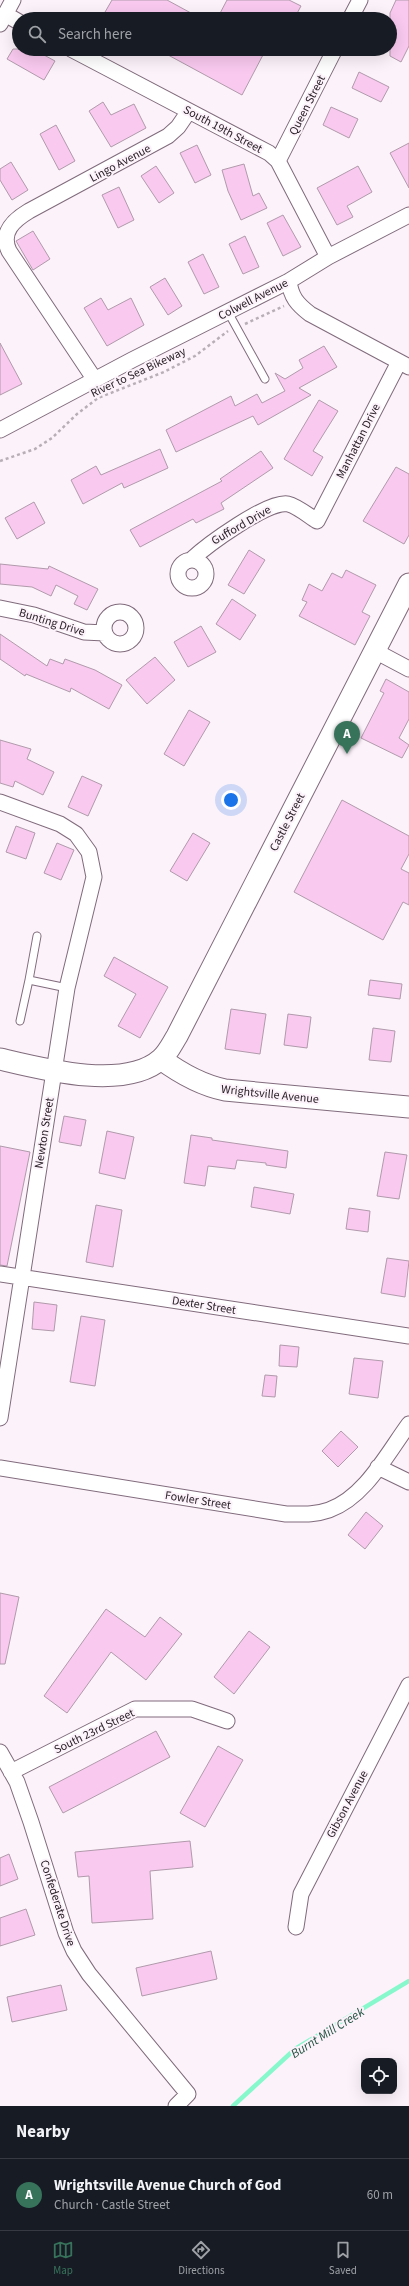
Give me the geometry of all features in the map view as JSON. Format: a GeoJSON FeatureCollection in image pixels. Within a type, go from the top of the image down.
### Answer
{"type":"FeatureCollection","features":[{"type":"Feature","properties":{"kind":"street"},"geometry":{"type":"LineString","coordinates":[[12,0],[2,19],[12,21]]}},
{"type":"Feature","properties":{"kind":"street"},"geometry":{"type":"LineString","coordinates":[[354,12],[360,0]]}},
{"type":"Feature","properties":{"kind":"street","name":"South 19th Street"},"geometry":{"type":"LineString","coordinates":[[84,56],[269,153],[278,160],[328,257]]}},
{"type":"Feature","properties":{"kind":"street","name":"Queen Street"},"geometry":{"type":"LineString","coordinates":[[278,160],[331,56]]}},
{"type":"Feature","properties":{"kind":"street","name":"Lingo Avenue"},"geometry":{"type":"LineString","coordinates":[[95,380],[7,247],[6,238],[9,227],[18,218],[42,204],[168,136],[178,127],[189,111]]}},
{"type":"Feature","properties":{"kind":"street","name":"Colwell Avenue"},"geometry":{"type":"LineString","coordinates":[[0,430],[289,281],[328,257],[409,215]]}},
{"type":"Feature","properties":{"kind":"street"},"geometry":{"type":"LineString","coordinates":[[289,281],[291,294],[300,307],[310,314],[404,364]]}},
{"type":"Feature","properties":{"kind":"street","name":"Manhattan Drive"},"geometry":{"type":"LineString","coordinates":[[317,521],[404,364]]}},
{"type":"Feature","properties":{"kind":"street","name":"Gufford Drive"},"geometry":{"type":"LineString","coordinates":[[191,560],[206,546],[270,506],[288,504],[317,521]]}},
{"type":"Feature","properties":{"kind":"street","name":"Castle Street"},"geometry":{"type":"LineString","coordinates":[[161,1059],[177,1036],[409,584]]}},
{"type":"Feature","properties":{"kind":"street","name":"Bunting Drive"},"geometry":{"type":"LineString","coordinates":[[0,608],[34,615],[84,632],[105,633]]}},
{"type":"Feature","properties":{"kind":"street"},"geometry":{"type":"LineString","coordinates":[[375,651],[409,669]]}},
{"type":"Feature","properties":{"kind":"street","name":"Newton Street"},"geometry":{"type":"LineString","coordinates":[[0,802],[60,824],[76,834],[89,852],[94,877],[66,988],[0,1418]]}},
{"type":"Feature","properties":{"kind":"street"},"geometry":{"type":"LineString","coordinates":[[0,1059],[53,1071],[119,1075],[142,1069],[161,1059]]}},
{"type":"Feature","properties":{"kind":"street","name":"Wrightsville Avenue"},"geometry":{"type":"LineString","coordinates":[[161,1059],[200,1082],[225,1090],[409,1107]]}},
{"type":"Feature","properties":{"kind":"street","name":"Dexter Street"},"geometry":{"type":"LineString","coordinates":[[0,1274],[409,1336]]}},
{"type":"Feature","properties":{"kind":"street","name":"Fowler Street"},"geometry":{"type":"LineString","coordinates":[[0,1468],[286,1514],[308,1514],[329,1510],[349,1500],[378,1466],[409,1424]]}},
{"type":"Feature","properties":{"kind":"street"},"geometry":{"type":"LineString","coordinates":[[378,1466],[409,1482]]}},
{"type":"Feature","properties":{"kind":"street","name":"Gibson Avenue"},"geometry":{"type":"LineString","coordinates":[[296,1927],[301,1894],[409,1685]]}},
{"type":"Feature","properties":{"kind":"street","name":"South 23rd Street"},"geometry":{"type":"LineString","coordinates":[[12,1772],[135,1709],[192,1709],[227,1721]]}},
{"type":"Feature","properties":{"kind":"street","name":"Confederate Drive"},"geometry":{"type":"LineString","coordinates":[[0,1752],[12,1772],[36,1833],[66,1933],[74,1951],[89,1974],[188,2094],[176,2106]]}},
{"type":"Feature","properties":{"kind":"lane"},"geometry":{"type":"LineString","coordinates":[[228,312],[266,379]]}},
{"type":"Feature","properties":{"kind":"lane"},"geometry":{"type":"LineString","coordinates":[[20,1021],[37,936]]}},
{"type":"Feature","properties":{"kind":"lane"},"geometry":{"type":"LineString","coordinates":[[29,980],[66,988]]}},
{"type":"Feature","properties":{"kind":"path","name":"River to Sea Bikeway"},"geometry":{"type":"LineString","coordinates":[[0,461],[35,449],[52,438],[76,414],[98,398],[164,372],[195,356],[236,327],[259,319],[286,306],[289,281]]}},
{"type":"Feature","properties":{"kind":"building"},"geometry":{"type":"Polygon","coordinates":[[[112,0],[167,0],[189,12],[105,12],[112,0]]]}},
{"type":"Feature","properties":{"kind":"building"},"geometry":{"type":"Polygon","coordinates":[[[227,0],[289,0],[301,6],[298,12],[221,12],[227,0]]]}},
{"type":"Feature","properties":{"kind":"building"},"geometry":{"type":"Polygon","coordinates":[[[396,0],[409,0],[409,46],[401,62],[390,56],[397,56],[397,12],[390,12],[396,0]]]}},
{"type":"Feature","properties":{"kind":"building"},"geometry":{"type":"Polygon","coordinates":[[[12,51],[12,56],[46,56],[55,61],[44,80],[7,59],[12,51]]]}},
{"type":"Feature","properties":{"kind":"building"},"geometry":{"type":"Polygon","coordinates":[[[170,56],[262,56],[242,95],[170,56]]]}},
{"type":"Feature","properties":{"kind":"building"},"geometry":{"type":"Polygon","coordinates":[[[359,72],[389,87],[381,102],[352,88],[359,72]]]}},
{"type":"Feature","properties":{"kind":"building"},"geometry":{"type":"Polygon","coordinates":[[[103,102],[111,115],[134,104],[146,128],[111,147],[89,111],[103,102]]]}},
{"type":"Feature","properties":{"kind":"building"},"geometry":{"type":"Polygon","coordinates":[[[331,107],[358,119],[349,138],[323,125],[331,107]]]}},
{"type":"Feature","properties":{"kind":"building"},"geometry":{"type":"Polygon","coordinates":[[[56,125],[75,161],[59,170],[40,134],[56,125]]]}},
{"type":"Feature","properties":{"kind":"building"},"geometry":{"type":"Polygon","coordinates":[[[409,143],[409,188],[390,153],[409,143]]]}},
{"type":"Feature","properties":{"kind":"building"},"geometry":{"type":"Polygon","coordinates":[[[197,145],[211,175],[195,183],[180,153],[197,145]]]}},
{"type":"Feature","properties":{"kind":"building"},"geometry":{"type":"Polygon","coordinates":[[[11,162],[28,190],[12,200],[0,180],[0,169],[11,162]]]}},
{"type":"Feature","properties":{"kind":"building"},"geometry":{"type":"Polygon","coordinates":[[[244,164],[253,196],[259,193],[267,208],[241,220],[228,191],[222,170],[244,164]]]}},
{"type":"Feature","properties":{"kind":"building"},"geometry":{"type":"Polygon","coordinates":[[[156,166],[174,193],[159,203],[141,176],[156,166]]]}},
{"type":"Feature","properties":{"kind":"building"},"geometry":{"type":"Polygon","coordinates":[[[358,166],[372,192],[347,206],[353,217],[337,225],[317,188],[358,166]]]}},
{"type":"Feature","properties":{"kind":"building"},"geometry":{"type":"Polygon","coordinates":[[[119,187],[134,220],[118,228],[102,195],[119,187]]]}},
{"type":"Feature","properties":{"kind":"building"},"geometry":{"type":"Polygon","coordinates":[[[283,215],[301,247],[283,256],[267,223],[283,215]]]}},
{"type":"Feature","properties":{"kind":"building"},"geometry":{"type":"Polygon","coordinates":[[[33,231],[50,259],[33,270],[16,241],[33,231]]]}},
{"type":"Feature","properties":{"kind":"building"},"geometry":{"type":"Polygon","coordinates":[[[245,236],[259,267],[243,274],[229,244],[245,236]]]}},
{"type":"Feature","properties":{"kind":"building"},"geometry":{"type":"Polygon","coordinates":[[[203,254],[219,287],[204,294],[188,262],[203,254]]]}},
{"type":"Feature","properties":{"kind":"building"},"geometry":{"type":"Polygon","coordinates":[[[165,278],[182,306],[168,315],[150,287],[165,278]]]}},
{"type":"Feature","properties":{"kind":"building"},"geometry":{"type":"Polygon","coordinates":[[[101,298],[108,310],[131,298],[144,325],[107,346],[84,308],[101,298]]]}},
{"type":"Feature","properties":{"kind":"building"},"geometry":{"type":"Polygon","coordinates":[[[0,343],[22,384],[0,395],[0,343]]]}},
{"type":"Feature","properties":{"kind":"building"},"geometry":{"type":"Polygon","coordinates":[[[324,346],[337,367],[299,388],[311,395],[258,425],[253,416],[176,452],[166,430],[231,396],[235,406],[257,394],[262,403],[285,391],[275,373],[285,379],[303,368],[299,360],[324,346]]]}},
{"type":"Feature","properties":{"kind":"building"},"geometry":{"type":"Polygon","coordinates":[[[319,400],[338,411],[313,451],[323,457],[312,476],[284,459],[319,400]]]}},
{"type":"Feature","properties":{"kind":"building"},"geometry":{"type":"Polygon","coordinates":[[[160,449],[168,468],[124,488],[122,483],[83,504],[71,480],[96,466],[101,475],[160,449]]]}},
{"type":"Feature","properties":{"kind":"building"},"geometry":{"type":"Polygon","coordinates":[[[261,451],[273,468],[221,503],[224,509],[196,523],[193,519],[140,547],[130,530],[222,481],[220,479],[261,451]]]}},
{"type":"Feature","properties":{"kind":"building"},"geometry":{"type":"Polygon","coordinates":[[[396,467],[409,474],[409,535],[404,544],[363,521],[396,467]]]}},
{"type":"Feature","properties":{"kind":"building"},"geometry":{"type":"Polygon","coordinates":[[[34,502],[45,523],[17,539],[5,518],[34,502]]]}},
{"type":"Feature","properties":{"kind":"building"},"geometry":{"type":"Polygon","coordinates":[[[249,550],[265,560],[244,594],[228,585],[249,550]]]}},
{"type":"Feature","properties":{"kind":"building"},"geometry":{"type":"Polygon","coordinates":[[[0,564],[48,569],[49,566],[98,589],[87,610],[74,604],[78,596],[56,585],[51,596],[32,587],[0,584],[0,564]]]}},
{"type":"Feature","properties":{"kind":"building"},"geometry":{"type":"Polygon","coordinates":[[[346,570],[376,585],[362,612],[370,616],[355,645],[299,616],[307,602],[302,600],[309,584],[322,591],[332,573],[342,578],[346,570]]]}},
{"type":"Feature","properties":{"kind":"building"},"geometry":{"type":"Polygon","coordinates":[[[232,599],[256,615],[240,640],[216,624],[232,599]]]}},
{"type":"Feature","properties":{"kind":"building"},"geometry":{"type":"Polygon","coordinates":[[[201,626],[216,652],[188,667],[174,642],[201,626]]]}},
{"type":"Feature","properties":{"kind":"building"},"geometry":{"type":"Polygon","coordinates":[[[0,634],[47,666],[50,659],[63,664],[65,659],[95,670],[122,685],[109,709],[71,688],[70,692],[26,674],[25,676],[0,659],[0,634]]]}},
{"type":"Feature","properties":{"kind":"building"},"geometry":{"type":"Polygon","coordinates":[[[155,657],[175,680],[147,704],[126,680],[155,657]]]}},
{"type":"Feature","properties":{"kind":"building"},"geometry":{"type":"Polygon","coordinates":[[[386,679],[409,692],[409,719],[399,738],[409,745],[402,758],[361,738],[384,693],[380,691],[386,679]]]}},
{"type":"Feature","properties":{"kind":"building"},"geometry":{"type":"Polygon","coordinates":[[[189,710],[210,722],[184,766],[164,754],[189,710]]]}},
{"type":"Feature","properties":{"kind":"building"},"geometry":{"type":"Polygon","coordinates":[[[0,740],[31,749],[27,759],[54,772],[43,795],[15,781],[13,787],[0,783],[0,740]]]}},
{"type":"Feature","properties":{"kind":"building"},"geometry":{"type":"Polygon","coordinates":[[[82,776],[102,785],[88,816],[68,807],[82,776]]]}},
{"type":"Feature","properties":{"kind":"building"},"geometry":{"type":"Polygon","coordinates":[[[342,800],[409,836],[409,854],[401,869],[409,873],[409,905],[403,902],[383,940],[294,892],[342,800]]]}},
{"type":"Feature","properties":{"kind":"building"},"geometry":{"type":"Polygon","coordinates":[[[16,826],[35,833],[26,859],[6,852],[16,826]]]}},
{"type":"Feature","properties":{"kind":"building"},"geometry":{"type":"Polygon","coordinates":[[[193,833],[210,843],[187,881],[170,871],[193,833]]]}},
{"type":"Feature","properties":{"kind":"building"},"geometry":{"type":"Polygon","coordinates":[[[57,843],[74,850],[61,880],[44,873],[57,843]]]}},
{"type":"Feature","properties":{"kind":"building"},"geometry":{"type":"Polygon","coordinates":[[[114,957],[168,987],[140,1038],[118,1026],[136,994],[104,976],[114,957]]]}},
{"type":"Feature","properties":{"kind":"building"},"geometry":{"type":"Polygon","coordinates":[[[370,980],[402,984],[400,999],[368,995],[370,980]]]}},
{"type":"Feature","properties":{"kind":"building"},"geometry":{"type":"Polygon","coordinates":[[[231,1009],[266,1014],[260,1054],[225,1049],[231,1009]]]}},
{"type":"Feature","properties":{"kind":"building"},"geometry":{"type":"Polygon","coordinates":[[[288,1014],[311,1017],[307,1048],[284,1045],[288,1014]]]}},
{"type":"Feature","properties":{"kind":"building"},"geometry":{"type":"Polygon","coordinates":[[[373,1028],[395,1031],[391,1062],[369,1060],[373,1028]]]}},
{"type":"Feature","properties":{"kind":"building"},"geometry":{"type":"Polygon","coordinates":[[[64,1116],[86,1120],[81,1146],[59,1142],[64,1116]]]}},
{"type":"Feature","properties":{"kind":"building"},"geometry":{"type":"Polygon","coordinates":[[[107,1131],[134,1137],[125,1179],[99,1173],[107,1131]]]}},
{"type":"Feature","properties":{"kind":"building"},"geometry":{"type":"Polygon","coordinates":[[[191,1135],[212,1138],[212,1140],[288,1151],[286,1168],[266,1165],[266,1163],[237,1160],[235,1169],[208,1166],[205,1186],[184,1183],[191,1135]]]}},
{"type":"Feature","properties":{"kind":"building"},"geometry":{"type":"Polygon","coordinates":[[[0,1146],[30,1152],[7,1266],[0,1265],[0,1146]]]}},
{"type":"Feature","properties":{"kind":"building"},"geometry":{"type":"Polygon","coordinates":[[[385,1152],[407,1155],[399,1199],[377,1196],[385,1152]]]}},
{"type":"Feature","properties":{"kind":"building"},"geometry":{"type":"Polygon","coordinates":[[[254,1187],[294,1194],[290,1214],[251,1207],[254,1187]]]}},
{"type":"Feature","properties":{"kind":"building"},"geometry":{"type":"Polygon","coordinates":[[[96,1205],[122,1210],[113,1267],[86,1262],[96,1205]]]}},
{"type":"Feature","properties":{"kind":"building"},"geometry":{"type":"Polygon","coordinates":[[[349,1208],[370,1211],[368,1232],[346,1229],[349,1208]]]}},
{"type":"Feature","properties":{"kind":"building"},"geometry":{"type":"Polygon","coordinates":[[[387,1258],[409,1261],[405,1297],[381,1293],[387,1258]]]}},
{"type":"Feature","properties":{"kind":"building"},"geometry":{"type":"Polygon","coordinates":[[[34,1302],[57,1305],[54,1331],[32,1329],[34,1302]]]}},
{"type":"Feature","properties":{"kind":"building"},"geometry":{"type":"Polygon","coordinates":[[[81,1316],[105,1320],[95,1386],[70,1382],[81,1316]]]}},
{"type":"Feature","properties":{"kind":"building"},"geometry":{"type":"Polygon","coordinates":[[[280,1345],[299,1347],[297,1367],[279,1366],[280,1345]]]}},
{"type":"Feature","properties":{"kind":"building"},"geometry":{"type":"Polygon","coordinates":[[[354,1358],[383,1361],[378,1398],[349,1394],[354,1358]]]}},
{"type":"Feature","properties":{"kind":"building"},"geometry":{"type":"Polygon","coordinates":[[[265,1375],[277,1376],[275,1397],[262,1396],[265,1375]]]}},
{"type":"Feature","properties":{"kind":"building"},"geometry":{"type":"Polygon","coordinates":[[[341,1431],[358,1447],[338,1467],[322,1451],[341,1431]]]}},
{"type":"Feature","properties":{"kind":"building"},"geometry":{"type":"Polygon","coordinates":[[[366,1512],[383,1526],[365,1549],[348,1535],[366,1512]]]}},
{"type":"Feature","properties":{"kind":"building"},"geometry":{"type":"Polygon","coordinates":[[[0,1593],[19,1597],[5,1664],[0,1664],[0,1593]]]}},
{"type":"Feature","properties":{"kind":"building"},"geometry":{"type":"Polygon","coordinates":[[[106,1609],[145,1637],[160,1617],[182,1634],[146,1680],[111,1652],[67,1713],[44,1696],[106,1609]]]}},
{"type":"Feature","properties":{"kind":"building"},"geometry":{"type":"Polygon","coordinates":[[[249,1631],[270,1647],[234,1694],[214,1677],[249,1631]]]}},
{"type":"Feature","properties":{"kind":"building"},"geometry":{"type":"Polygon","coordinates":[[[156,1731],[170,1757],[63,1813],[49,1787],[156,1731]]]}},
{"type":"Feature","properties":{"kind":"building"},"geometry":{"type":"Polygon","coordinates":[[[218,1746],[243,1760],[205,1827],[180,1813],[218,1746]]]}},
{"type":"Feature","properties":{"kind":"building"},"geometry":{"type":"Polygon","coordinates":[[[190,1841],[193,1867],[150,1871],[153,1919],[92,1923],[89,1876],[78,1877],[75,1852],[190,1841]]]}},
{"type":"Feature","properties":{"kind":"building"},"geometry":{"type":"Polygon","coordinates":[[[9,1854],[18,1879],[0,1886],[0,1858],[9,1854]]]}},
{"type":"Feature","properties":{"kind":"building"},"geometry":{"type":"Polygon","coordinates":[[[26,1909],[35,1935],[0,1946],[0,1918],[26,1909]]]}},
{"type":"Feature","properties":{"kind":"building"},"geometry":{"type":"Polygon","coordinates":[[[211,1951],[217,1979],[142,1996],[136,1968],[211,1951]]]}},
{"type":"Feature","properties":{"kind":"building"},"geometry":{"type":"Polygon","coordinates":[[[61,1985],[67,2010],[12,2022],[7,1997],[61,1985]]]}},
{"type":"Feature","properties":{"kind":"waterway","name":"Burnt Mill Creek"},"geometry":{"type":"LineString","coordinates":[[233,2106],[295,2049],[409,1981]]}},
{"type":"Feature","properties":{"kind":"place","name":"Wrightsville Avenue Church of God"},"geometry":{"type":"Point","coordinates":[347,754]}}]}
